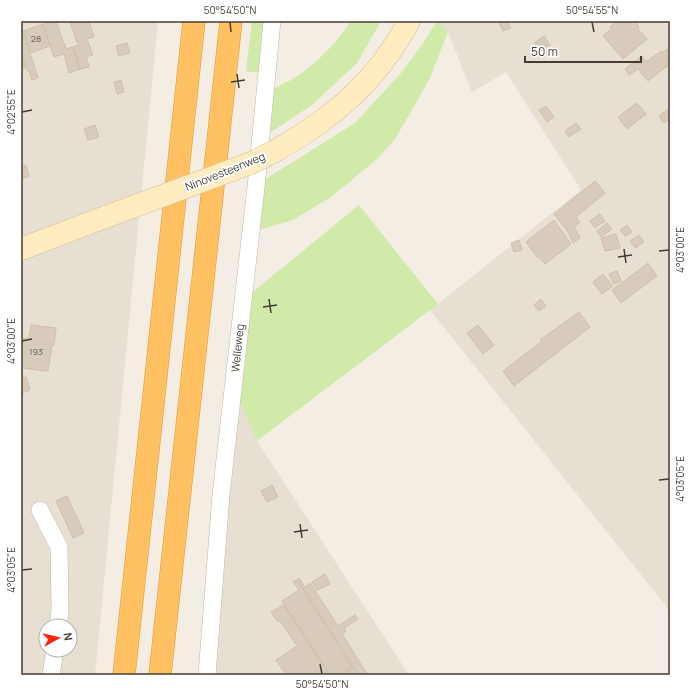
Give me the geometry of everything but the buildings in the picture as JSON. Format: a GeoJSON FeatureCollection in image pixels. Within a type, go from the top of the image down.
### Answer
{"type":"FeatureCollection","features":[{"type":"Feature","properties":{"kind":"highway"},"geometry":{"type":"LineString","coordinates":[[124,675],[194,21]]}},
{"type":"Feature","properties":{"kind":"highway"},"geometry":{"type":"LineString","coordinates":[[160,675],[231,21]]}},
{"type":"Feature","properties":{"kind":"main road","name":"Ninovesteenweg"},"geometry":{"type":"LineString","coordinates":[[21,249],[251,163],[277,150],[324,119],[357,90],[373,74],[392,50],[409,21]]}},
{"type":"Feature","properties":{"kind":"street","name":"Welleweg"},"geometry":{"type":"LineString","coordinates":[[207,675],[221,495],[256,187],[272,21]]}},
{"type":"Feature","properties":{"kind":"street"},"geometry":{"type":"LineString","coordinates":[[40,510],[59,547],[59,618]]}},
{"type":"Feature","properties":{"kind":"street"},"geometry":{"type":"LineString","coordinates":[[51,675],[53,658]]}},
{"type":"Feature","properties":{"kind":"shaded area"},"geometry":{"type":"Polygon","coordinates":[[[21,21],[158,21],[95,675],[21,675],[21,21]]]}},
{"type":"Feature","properties":{"kind":"shaded area"},"geometry":{"type":"Polygon","coordinates":[[[438,21],[670,21],[670,611],[430,310],[581,190],[506,72],[472,92],[448,32],[438,21]]]}},
{"type":"Feature","properties":{"kind":"shaded area"},"geometry":{"type":"Polygon","coordinates":[[[226,369],[257,441],[409,675],[199,675],[226,369]]]}},
{"type":"Feature","properties":{"kind":"green space"},"geometry":{"type":"Polygon","coordinates":[[[252,21],[264,21],[259,73],[246,71],[252,21]]]}},
{"type":"Feature","properties":{"kind":"green space"},"geometry":{"type":"Polygon","coordinates":[[[351,21],[381,21],[357,63],[312,105],[268,134],[271,90],[296,77],[321,57],[351,21]]]}},
{"type":"Feature","properties":{"kind":"green space"},"geometry":{"type":"Polygon","coordinates":[[[437,21],[448,32],[429,80],[395,139],[377,159],[331,197],[293,220],[259,230],[264,180],[355,123],[401,73],[437,21]]]}},
{"type":"Feature","properties":{"kind":"green space"},"geometry":{"type":"Polygon","coordinates":[[[359,205],[438,304],[257,441],[237,395],[249,295],[359,205]]]}}]}
